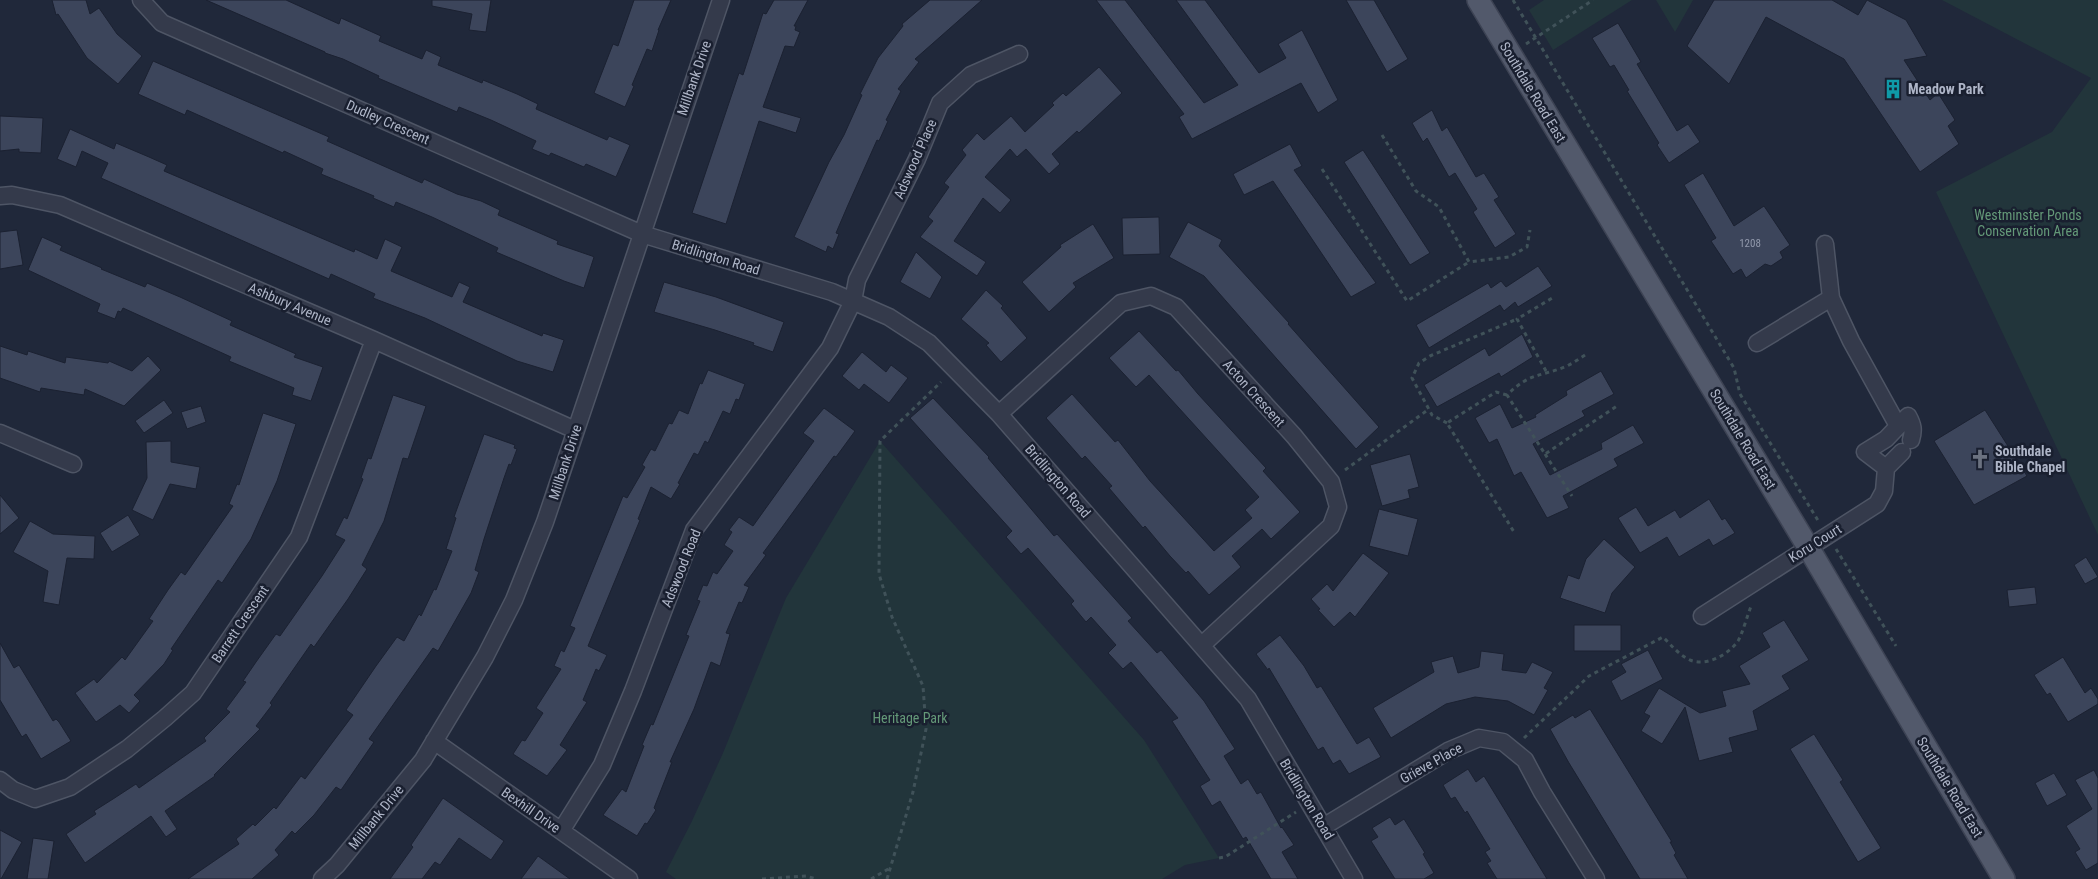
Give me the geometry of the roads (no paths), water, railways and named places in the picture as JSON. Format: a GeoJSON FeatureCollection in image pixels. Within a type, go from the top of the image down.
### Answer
{"type":"FeatureCollection","features":[{"type":"Feature","properties":{"kind":"main road","name":"Southdale Road East"},"geometry":{"type":"LineString","coordinates":[[1478,0],[1808,547],[2004,879]]}},
{"type":"Feature","properties":{"kind":"street","name":"Dudley Crescent"},"geometry":{"type":"LineString","coordinates":[[141,0],[162,23],[642,234]]}},
{"type":"Feature","properties":{"kind":"street","name":"Millbank Drive"},"geometry":{"type":"LineString","coordinates":[[322,879],[337,865],[423,760],[485,657],[514,600],[545,522],[721,0]]}},
{"type":"Feature","properties":{"kind":"street","name":"Adswood Place"},"geometry":{"type":"LineString","coordinates":[[853,301],[857,280],[917,159],[940,103],[971,75],[1019,54]]}},
{"type":"Feature","properties":{"kind":"street","name":"Ashbury Avenue"},"geometry":{"type":"LineString","coordinates":[[0,196],[12,195],[60,205],[374,340],[575,430]]}},
{"type":"Feature","properties":{"kind":"street","name":"Bridlington Road"},"geometry":{"type":"LineString","coordinates":[[642,234],[832,292],[889,317],[929,343],[999,414],[1248,699],[1354,879]]}},
{"type":"Feature","properties":{"kind":"street"},"geometry":{"type":"LineString","coordinates":[[1825,244],[1831,298],[1851,341],[1903,421],[1913,425],[1914,432],[1907,446],[1886,468],[1865,452],[1886,439],[1903,421]]}},
{"type":"Feature","properties":{"kind":"street","name":"Acton Crescent"},"geometry":{"type":"LineString","coordinates":[[999,414],[1121,303],[1151,296],[1176,307],[1294,436],[1331,482],[1338,507],[1331,526],[1202,645]]}},
{"type":"Feature","properties":{"kind":"street"},"geometry":{"type":"LineString","coordinates":[[1757,343],[1831,298]]}},
{"type":"Feature","properties":{"kind":"street","name":"Adswood Road"},"geometry":{"type":"LineString","coordinates":[[561,831],[602,765],[633,691],[694,530],[830,348],[853,301]]}},
{"type":"Feature","properties":{"kind":"street","name":"Barrett Crescent"},"geometry":{"type":"LineString","coordinates":[[0,780],[14,790],[35,799],[70,787],[127,749],[193,693],[299,537],[374,340]]}},
{"type":"Feature","properties":{"kind":"street"},"geometry":{"type":"LineString","coordinates":[[0,433],[74,464]]}},
{"type":"Feature","properties":{"kind":"street","name":"Koru Court"},"geometry":{"type":"LineString","coordinates":[[1702,616],[1877,504],[1884,491],[1886,468]]}},
{"type":"Feature","properties":{"kind":"street","name":"Grieve Place"},"geometry":{"type":"LineString","coordinates":[[1323,827],[1448,750],[1480,738],[1503,742],[1525,760],[1542,792],[1596,879]]}},
{"type":"Feature","properties":{"kind":"street","name":"Bexhill Drive"},"geometry":{"type":"LineString","coordinates":[[434,741],[629,879]]}},
{"type":"Feature","properties":{"kind":"place","name":"Meadow Park"},"geometry":{"type":"Point","coordinates":[1893,89]}},
{"type":"Feature","properties":{"kind":"place","name":"Southdale Bible Chapel"},"geometry":{"type":"Point","coordinates":[1980,459]}},
{"type":"Feature","properties":{"kind":"park label","name":"Westminster Ponds Conservation Area"},"geometry":{"type":"Point","coordinates":[2028,224]}},
{"type":"Feature","properties":{"kind":"park label","name":"Heritage Park"},"geometry":{"type":"Point","coordinates":[910,718]}}]}
